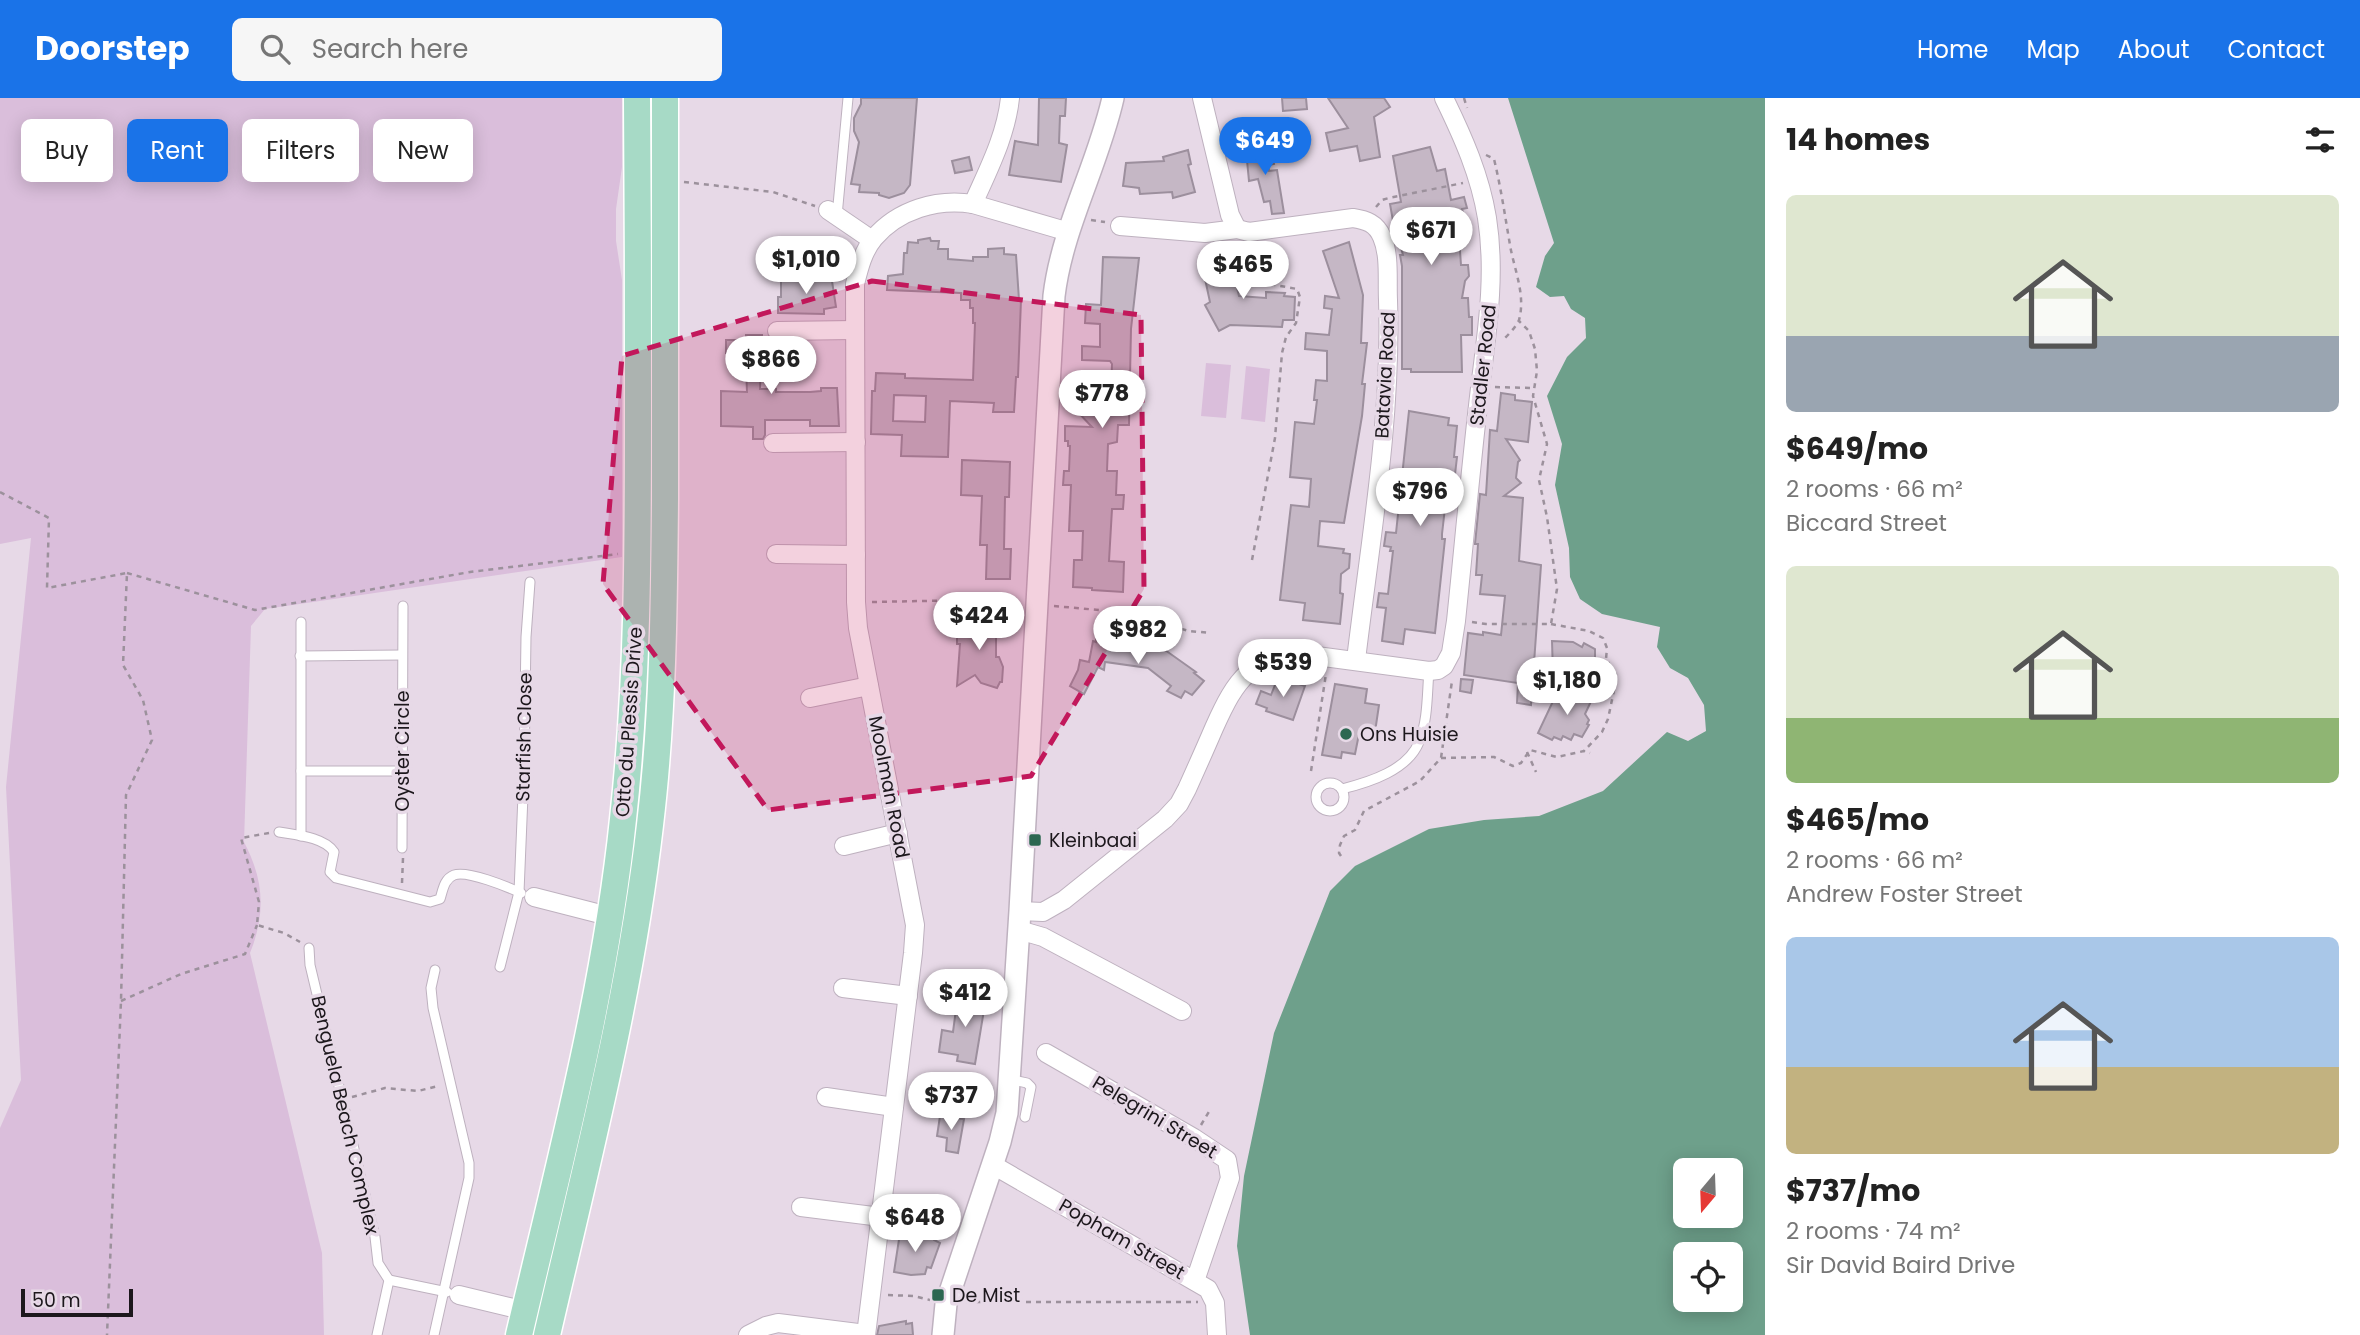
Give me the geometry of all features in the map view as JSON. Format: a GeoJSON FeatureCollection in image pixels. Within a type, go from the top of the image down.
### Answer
{"type":"FeatureCollection","features":[{"type":"Feature","properties":{"kind":"main road","name":"Otto du Plessis Drive"},"geometry":{"type":"LineString","coordinates":[[522,1323],[601,976],[623,820],[632,721],[638,518],[638,98]]}},
{"type":"Feature","properties":{"kind":"main road","name":"Otto du Plessis Drive"},"geometry":{"type":"LineString","coordinates":[[549,1326],[618,1026],[638,922],[652,805],[663,638],[665,98]]}},
{"type":"Feature","properties":{"kind":"main road"},"geometry":{"type":"LineString","coordinates":[[638,518],[665,518]]}},
{"type":"Feature","properties":{"kind":"street"},"geometry":{"type":"LineString","coordinates":[[973,204],[1000,143],[1010,98]]}},
{"type":"Feature","properties":{"kind":"street"},"geometry":{"type":"LineString","coordinates":[[943,1335],[946,1304],[1004,1129],[1020,921],[1054,296],[1113,98]]}},
{"type":"Feature","properties":{"kind":"street"},"geometry":{"type":"LineString","coordinates":[[1202,98],[1230,215],[1237,229]]}},
{"type":"Feature","properties":{"kind":"street","name":"Stadler Road"},"geometry":{"type":"LineString","coordinates":[[1429,671],[1438,670],[1449,659],[1455,629],[1491,284],[1491,250],[1481,194],[1468,149],[1444,98]]}},
{"type":"Feature","properties":{"kind":"street","name":"Moolman Road"},"geometry":{"type":"LineString","coordinates":[[866,1335],[915,925],[858,628],[855,284],[860,265],[873,240],[900,216],[941,202],[973,204],[1077,226]]}},
{"type":"Feature","properties":{"kind":"street"},"geometry":{"type":"LineString","coordinates":[[833,213],[873,240]]}},
{"type":"Feature","properties":{"kind":"street"},"geometry":{"type":"LineString","coordinates":[[1113,224],[1205,233],[1237,229],[1249,232],[1371,217]]}},
{"type":"Feature","properties":{"kind":"street","name":"Batavia Road"},"geometry":{"type":"LineString","coordinates":[[1356,660],[1386,406],[1388,341],[1385,246],[1371,217]]}},
{"type":"Feature","properties":{"kind":"street"},"geometry":{"type":"LineString","coordinates":[[777,331],[855,330]]}},
{"type":"Feature","properties":{"kind":"street"},"geometry":{"type":"LineString","coordinates":[[773,443],[856,442]]}},
{"type":"Feature","properties":{"kind":"street"},"geometry":{"type":"LineString","coordinates":[[776,554],[856,555]]}},
{"type":"Feature","properties":{"kind":"street"},"geometry":{"type":"LineString","coordinates":[[1020,921],[1065,900],[1165,819],[1183,796],[1232,690],[1246,674],[1263,663],[1290,655],[1356,660],[1429,671]]}},
{"type":"Feature","properties":{"kind":"street"},"geometry":{"type":"LineString","coordinates":[[810,698],[869,686]]}},
{"type":"Feature","properties":{"kind":"street"},"geometry":{"type":"LineString","coordinates":[[844,846],[898,833]]}},
{"type":"Feature","properties":{"kind":"street"},"geometry":{"type":"LineString","coordinates":[[526,894],[638,922]]}},
{"type":"Feature","properties":{"kind":"street"},"geometry":{"type":"LineString","coordinates":[[1020,921],[1043,937],[1182,1010]]}},
{"type":"Feature","properties":{"kind":"street"},"geometry":{"type":"LineString","coordinates":[[843,988],[908,996]]}},
{"type":"Feature","properties":{"kind":"street","name":"Pelegrini Street"},"geometry":{"type":"LineString","coordinates":[[1046,1053],[1194,1138],[1227,1160],[1230,1178],[1195,1281]]}},
{"type":"Feature","properties":{"kind":"street"},"geometry":{"type":"LineString","coordinates":[[826,1097],[894,1107]]}},
{"type":"Feature","properties":{"kind":"street","name":"Popham Street"},"geometry":{"type":"LineString","coordinates":[[993,1165],[1208,1289],[1216,1303]]}},
{"type":"Feature","properties":{"kind":"street"},"geometry":{"type":"LineString","coordinates":[[801,1207],[881,1217]]}},
{"type":"Feature","properties":{"kind":"street"},"geometry":{"type":"LineString","coordinates":[[452,1293],[522,1323],[549,1326]]}},
{"type":"Feature","properties":{"kind":"street"},"geometry":{"type":"LineString","coordinates":[[1216,1303],[1217,1335]]}},
{"type":"Feature","properties":{"kind":"street"},"geometry":{"type":"LineString","coordinates":[[748,1335],[778,1323],[866,1335]]}},
{"type":"Feature","properties":{"kind":"lane"},"geometry":{"type":"LineString","coordinates":[[833,213],[848,98]]}},
{"type":"Feature","properties":{"kind":"lane","name":"Starfish Close"},"geometry":{"type":"LineString","coordinates":[[500,967],[526,894],[526,637],[530,582]]}},
{"type":"Feature","properties":{"kind":"lane","name":"Oyster Circle"},"geometry":{"type":"LineString","coordinates":[[402,848],[403,606]]}},
{"type":"Feature","properties":{"kind":"lane"},"geometry":{"type":"LineString","coordinates":[[301,622],[301,836]]}},
{"type":"Feature","properties":{"kind":"lane"},"geometry":{"type":"LineString","coordinates":[[300,656],[402,655]]}},
{"type":"Feature","properties":{"kind":"lane"},"geometry":{"type":"LineString","coordinates":[[1342,789],[1382,775],[1413,753],[1423,731],[1429,671]]}},
{"type":"Feature","properties":{"kind":"lane"},"geometry":{"type":"LineString","coordinates":[[301,771],[401,771]]}},
{"type":"Feature","properties":{"kind":"lane"},"geometry":{"type":"LineString","coordinates":[[279,832],[330,846],[334,852],[330,872],[335,878],[436,902],[440,899],[444,884],[450,878],[461,874],[504,885],[526,894]]}},
{"type":"Feature","properties":{"kind":"lane","name":"Benguela Beach Complex"},"geometry":{"type":"LineString","coordinates":[[309,948],[310,965],[375,1237],[377,1263],[389,1280]]}},
{"type":"Feature","properties":{"kind":"lane"},"geometry":{"type":"LineString","coordinates":[[434,1335],[452,1293],[469,1178],[469,1163],[431,999],[435,970]]}},
{"type":"Feature","properties":{"kind":"lane"},"geometry":{"type":"LineString","coordinates":[[1009,1079],[1027,1083],[1031,1087],[1024,1117]]}},
{"type":"Feature","properties":{"kind":"lane"},"geometry":{"type":"LineString","coordinates":[[377,1335],[389,1280],[452,1293]]}},
{"type":"Feature","properties":{"kind":"path"},"geometry":{"type":"LineString","coordinates":[[681,182],[774,192],[833,213]]}},
{"type":"Feature","properties":{"kind":"path"},"geometry":{"type":"LineString","coordinates":[[1371,217],[1382,200],[1469,182]]}},
{"type":"Feature","properties":{"kind":"path"},"geometry":{"type":"LineString","coordinates":[[1077,226],[1113,224]]}},
{"type":"Feature","properties":{"kind":"path"},"geometry":{"type":"LineString","coordinates":[[1252,560],[1275,438],[1282,353],[1286,337],[1296,323],[1300,297],[1297,289],[1270,284]]}},
{"type":"Feature","properties":{"kind":"path"},"geometry":{"type":"LineString","coordinates":[[1518,321],[1529,331],[1535,349],[1537,372],[1534,396],[1547,444],[1539,480],[1557,589],[1551,624]]}},
{"type":"Feature","properties":{"kind":"path"},"geometry":{"type":"LineString","coordinates":[[1490,387],[1534,388]]}},
{"type":"Feature","properties":{"kind":"path"},"geometry":{"type":"LineString","coordinates":[[0,492],[50,518],[47,588],[127,573],[255,610],[470,572],[624,553]]}},
{"type":"Feature","properties":{"kind":"path"},"geometry":{"type":"LineString","coordinates":[[107,1335],[121,1001],[126,795],[152,740],[143,700],[123,665],[127,573]]}},
{"type":"Feature","properties":{"kind":"path"},"geometry":{"type":"LineString","coordinates":[[856,602],[1037,599]]}},
{"type":"Feature","properties":{"kind":"path"},"geometry":{"type":"LineString","coordinates":[[1057,606],[1121,612],[1189,631],[1211,633]]}},
{"type":"Feature","properties":{"kind":"path"},"geometry":{"type":"LineString","coordinates":[[1464,621],[1486,625],[1551,624],[1589,631],[1603,638],[1607,648],[1606,659],[1616,676],[1608,719],[1602,733],[1584,751]]}},
{"type":"Feature","properties":{"kind":"path"},"geometry":{"type":"LineString","coordinates":[[1311,771],[1327,667]]}},
{"type":"Feature","properties":{"kind":"path"},"geometry":{"type":"LineString","coordinates":[[1313,722],[1318,723]]}},
{"type":"Feature","properties":{"kind":"path"},"geometry":{"type":"LineString","coordinates":[[1341,856],[1340,845],[1344,836],[1355,830],[1364,811],[1420,781],[1441,758],[1446,733]]}},
{"type":"Feature","properties":{"kind":"path"},"geometry":{"type":"LineString","coordinates":[[1527,752],[1538,751],[1557,757],[1584,751],[1590,753]]}},
{"type":"Feature","properties":{"kind":"path"},"geometry":{"type":"LineString","coordinates":[[1441,758],[1494,757],[1513,766],[1521,763],[1527,752]]}},
{"type":"Feature","properties":{"kind":"path"},"geometry":{"type":"LineString","coordinates":[[1527,752],[1536,772]]}},
{"type":"Feature","properties":{"kind":"path"},"geometry":{"type":"LineString","coordinates":[[121,1001],[181,974],[245,954],[257,925],[259,902],[241,838],[279,832]]}},
{"type":"Feature","properties":{"kind":"path"},"geometry":{"type":"LineString","coordinates":[[400,893],[403,876],[402,848]]}},
{"type":"Feature","properties":{"kind":"path"},"geometry":{"type":"LineString","coordinates":[[257,925],[284,933],[309,948]]}},
{"type":"Feature","properties":{"kind":"path"},"geometry":{"type":"LineString","coordinates":[[342,1100],[385,1088],[418,1091],[450,1082]]}},
{"type":"Feature","properties":{"kind":"path"},"geometry":{"type":"LineString","coordinates":[[1206,1116],[1210,1110]]}},
{"type":"Feature","properties":{"kind":"path"},"geometry":{"type":"LineString","coordinates":[[871,1295],[914,1296],[929,1300]]}},
{"type":"Feature","properties":{"kind":"path"},"geometry":{"type":"LineString","coordinates":[[960,1301],[1216,1303]]}},
{"type":"Feature","properties":{"kind":"highlighted area"},"geometry":{"type":"Polygon","coordinates":[[[872,281],[1141,315],[1144,589],[1031,776],[768,810],[603,584],[622,356],[872,281]]]}},
{"type":"Feature","properties":{"kind":"shaded area"},"geometry":{"type":"Polygon","coordinates":[[[0,98],[622,98],[622,167],[616,209],[616,241],[622,280],[622,557],[265,609],[251,626],[244,842],[256,870],[260,910],[259,924],[250,953],[322,1253],[324,1335],[0,1335],[0,1128],[21,1080],[6,787],[31,538],[0,544],[0,98]]]}},
{"type":"Feature","properties":{"kind":"shaded area"},"geometry":{"type":"Polygon","coordinates":[[[1508,98],[1765,98],[1765,1335],[1250,1335],[1237,1246],[1244,1176],[1274,1033],[1330,891],[1355,866],[1429,829],[1484,820],[1539,816],[1603,791],[1667,732],[1688,741],[1706,731],[1704,705],[1688,678],[1670,668],[1657,647],[1660,627],[1602,614],[1580,599],[1570,577],[1569,548],[1555,485],[1562,444],[1547,396],[1567,357],[1586,338],[1585,318],[1571,309],[1564,296],[1550,297],[1536,287],[1545,256],[1554,243],[1508,98]]]}},
{"type":"Feature","properties":{"kind":"shaded area"},"geometry":{"type":"Polygon","coordinates":[[[1206,363],[1231,365],[1226,418],[1201,416],[1206,363]]]}},
{"type":"Feature","properties":{"kind":"shaded area"},"geometry":{"type":"Polygon","coordinates":[[[1246,366],[1270,369],[1265,422],[1241,419],[1246,366]]]}},
{"type":"Feature","properties":{"kind":"building"},"geometry":{"type":"Polygon","coordinates":[[[861,98],[917,98],[910,185],[904,193],[889,198],[879,193],[859,192],[860,185],[851,184],[859,142],[854,131],[854,118],[861,98]]]}},
{"type":"Feature","properties":{"kind":"building"},"geometry":{"type":"Polygon","coordinates":[[[1039,98],[1066,98],[1065,116],[1060,116],[1059,143],[1067,145],[1061,182],[1009,175],[1015,141],[1038,145],[1039,98]]]}},
{"type":"Feature","properties":{"kind":"building"},"geometry":{"type":"Polygon","coordinates":[[[1282,98],[1306,98],[1307,109],[1283,111],[1282,98]]]}},
{"type":"Feature","properties":{"kind":"building"},"geometry":{"type":"Polygon","coordinates":[[[1328,98],[1384,98],[1390,107],[1374,117],[1380,157],[1360,161],[1357,146],[1330,151],[1326,133],[1348,128],[1328,98]]]}},
{"type":"Feature","properties":{"kind":"building"},"geometry":{"type":"Polygon","coordinates":[[[1430,147],[1437,171],[1445,169],[1451,200],[1464,197],[1467,208],[1462,209],[1465,221],[1454,223],[1459,237],[1461,265],[1468,265],[1469,276],[1465,281],[1462,298],[1468,298],[1469,317],[1472,317],[1472,335],[1461,335],[1462,372],[1411,372],[1411,369],[1402,369],[1400,255],[1403,255],[1401,248],[1408,247],[1401,219],[1393,221],[1390,204],[1401,202],[1393,156],[1430,147]]]}},
{"type":"Feature","properties":{"kind":"building"},"geometry":{"type":"Polygon","coordinates":[[[1271,148],[1274,164],[1268,165],[1269,171],[1277,170],[1284,213],[1272,214],[1270,201],[1264,202],[1258,179],[1249,181],[1246,150],[1271,148]]]}},
{"type":"Feature","properties":{"kind":"building"},"geometry":{"type":"Polygon","coordinates":[[[1188,150],[1191,164],[1188,165],[1195,192],[1173,198],[1172,192],[1140,194],[1139,188],[1123,186],[1126,163],[1164,161],[1163,157],[1188,150]]]}},
{"type":"Feature","properties":{"kind":"building"},"geometry":{"type":"Polygon","coordinates":[[[969,157],[972,170],[955,173],[952,161],[969,157]]]}},
{"type":"Feature","properties":{"kind":"building"},"geometry":{"type":"Polygon","coordinates":[[[930,238],[931,241],[939,241],[938,249],[948,249],[948,259],[973,261],[973,257],[988,257],[988,249],[1004,248],[1004,254],[1016,255],[1021,300],[1014,412],[993,412],[994,403],[950,401],[948,457],[901,456],[902,435],[871,434],[872,391],[875,391],[876,373],[905,374],[905,378],[973,380],[975,323],[970,300],[961,300],[961,293],[887,290],[888,276],[903,274],[904,253],[907,253],[908,242],[918,243],[918,240],[930,238]],[[894,395],[893,421],[925,422],[926,396],[894,395]]]}},
{"type":"Feature","properties":{"kind":"building"},"geometry":{"type":"Polygon","coordinates":[[[1349,242],[1363,295],[1361,343],[1367,343],[1362,384],[1365,384],[1362,416],[1344,523],[1320,521],[1318,546],[1344,549],[1343,553],[1350,554],[1349,568],[1341,574],[1340,593],[1343,594],[1340,624],[1303,620],[1305,603],[1280,600],[1291,505],[1309,507],[1311,479],[1290,477],[1295,422],[1314,424],[1316,380],[1327,381],[1327,351],[1305,349],[1306,333],[1329,335],[1332,309],[1324,308],[1325,296],[1339,298],[1323,251],[1349,242]]]}},
{"type":"Feature","properties":{"kind":"building"},"geometry":{"type":"Polygon","coordinates":[[[1103,257],[1139,258],[1131,329],[1129,425],[1118,425],[1117,442],[1108,444],[1107,471],[1117,471],[1116,495],[1124,495],[1123,509],[1112,509],[1109,561],[1124,562],[1123,592],[1073,587],[1074,560],[1082,560],[1083,531],[1069,531],[1071,485],[1063,485],[1064,471],[1069,471],[1070,446],[1068,441],[1065,441],[1065,426],[1092,427],[1074,408],[1077,404],[1078,389],[1111,389],[1110,361],[1082,360],[1082,346],[1100,347],[1100,324],[1085,323],[1086,304],[1101,305],[1103,257]]]}},
{"type":"Feature","properties":{"kind":"building"},"geometry":{"type":"Polygon","coordinates":[[[1230,259],[1239,296],[1266,298],[1266,292],[1285,293],[1284,296],[1295,297],[1294,320],[1283,320],[1282,327],[1230,325],[1219,331],[1205,305],[1210,302],[1202,265],[1230,259]]]}},
{"type":"Feature","properties":{"kind":"building"},"geometry":{"type":"Polygon","coordinates":[[[781,279],[832,281],[836,307],[824,309],[824,314],[778,313],[781,279]]]}},
{"type":"Feature","properties":{"kind":"building"},"geometry":{"type":"Polygon","coordinates":[[[746,335],[762,335],[760,389],[810,392],[821,391],[821,388],[837,388],[839,426],[810,426],[810,420],[765,420],[763,439],[753,439],[753,427],[721,426],[721,391],[747,392],[746,366],[736,366],[736,361],[729,361],[726,340],[746,340],[746,335]]]}},
{"type":"Feature","properties":{"kind":"building"},"geometry":{"type":"Polygon","coordinates":[[[1501,393],[1515,395],[1515,400],[1532,402],[1528,442],[1506,439],[1520,460],[1516,478],[1521,483],[1504,496],[1523,498],[1519,561],[1541,565],[1531,705],[1517,703],[1518,683],[1464,675],[1468,633],[1501,635],[1505,596],[1480,594],[1482,575],[1476,575],[1478,544],[1475,544],[1480,494],[1486,495],[1490,430],[1497,431],[1501,393]]]}},
{"type":"Feature","properties":{"kind":"building"},"geometry":{"type":"Polygon","coordinates":[[[1409,411],[1449,418],[1448,425],[1457,426],[1454,457],[1457,457],[1452,500],[1446,499],[1442,534],[1442,539],[1445,539],[1435,633],[1405,629],[1403,644],[1382,641],[1386,608],[1377,607],[1379,593],[1388,594],[1393,551],[1390,551],[1391,547],[1384,546],[1386,532],[1396,533],[1409,411]]]}},
{"type":"Feature","properties":{"kind":"building"},"geometry":{"type":"Polygon","coordinates":[[[962,460],[1010,462],[1009,497],[1005,497],[1004,549],[1011,549],[1010,579],[986,579],[987,545],[980,545],[982,496],[961,495],[962,460]]]}},
{"type":"Feature","properties":{"kind":"building"},"geometry":{"type":"Polygon","coordinates":[[[975,613],[990,613],[990,628],[996,628],[996,657],[999,657],[1003,667],[1002,682],[997,688],[981,683],[975,675],[957,686],[960,644],[957,644],[957,621],[975,621],[975,613]]]}},
{"type":"Feature","properties":{"kind":"building"},"geometry":{"type":"Polygon","coordinates":[[[1096,637],[1109,639],[1109,644],[1153,651],[1158,645],[1196,672],[1194,673],[1204,681],[1192,695],[1185,691],[1181,698],[1167,691],[1171,686],[1148,668],[1105,662],[1104,670],[1098,667],[1084,694],[1070,686],[1080,660],[1089,662],[1096,637]]]}},
{"type":"Feature","properties":{"kind":"building"},"geometry":{"type":"Polygon","coordinates":[[[1552,641],[1573,642],[1582,647],[1584,643],[1595,649],[1595,670],[1583,683],[1553,674],[1552,641]]]}},
{"type":"Feature","properties":{"kind":"building"},"geometry":{"type":"Polygon","coordinates":[[[1461,679],[1473,680],[1471,693],[1460,691],[1461,679]]]}},
{"type":"Feature","properties":{"kind":"building"},"geometry":{"type":"Polygon","coordinates":[[[1287,680],[1305,686],[1293,720],[1266,711],[1267,708],[1256,704],[1261,691],[1271,695],[1275,685],[1287,680]]]}},
{"type":"Feature","properties":{"kind":"building"},"geometry":{"type":"Polygon","coordinates":[[[1335,684],[1367,689],[1365,703],[1379,705],[1375,732],[1360,729],[1355,754],[1342,752],[1341,758],[1322,755],[1335,684]]]}},
{"type":"Feature","properties":{"kind":"building"},"geometry":{"type":"Polygon","coordinates":[[[1595,693],[1585,714],[1589,725],[1582,737],[1574,734],[1571,740],[1563,736],[1561,740],[1554,737],[1552,740],[1538,733],[1555,697],[1595,693]]]}},
{"type":"Feature","properties":{"kind":"building"},"geometry":{"type":"Polygon","coordinates":[[[958,994],[986,998],[975,1064],[957,1061],[958,1055],[939,1052],[942,1030],[953,1032],[958,994]]]}},
{"type":"Feature","properties":{"kind":"building"},"geometry":{"type":"Polygon","coordinates":[[[940,1116],[964,1119],[958,1153],[946,1151],[947,1138],[937,1136],[940,1116]]]}},
{"type":"Feature","properties":{"kind":"building"},"geometry":{"type":"Polygon","coordinates":[[[900,1233],[934,1238],[940,1243],[931,1268],[927,1267],[925,1274],[894,1272],[900,1233]]]}},
{"type":"Feature","properties":{"kind":"building"},"geometry":{"type":"Polygon","coordinates":[[[906,1321],[906,1324],[912,1323],[913,1335],[877,1335],[879,1326],[906,1321]]]}},
{"type":"Feature","properties":{"kind":"place","name":"Ons Huisie"},"geometry":{"type":"Point","coordinates":[1346,734]}},
{"type":"Feature","properties":{"kind":"place","name":"Kleinbaai"},"geometry":{"type":"Point","coordinates":[1035,840]}},
{"type":"Feature","properties":{"kind":"place","name":"De Mist"},"geometry":{"type":"Point","coordinates":[938,1295]}}]}
